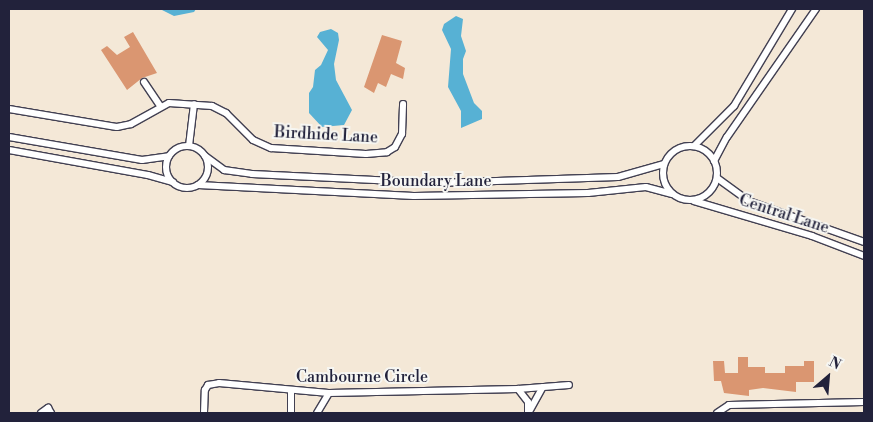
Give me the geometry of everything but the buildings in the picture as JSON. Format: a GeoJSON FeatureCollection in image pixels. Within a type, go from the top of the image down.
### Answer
{"type":"FeatureCollection","features":[{"type":"Feature","properties":{"kind":"street"},"geometry":{"type":"LineString","coordinates":[[714,161],[729,134],[816,9]]}},
{"type":"Feature","properties":{"kind":"street"},"geometry":{"type":"LineString","coordinates":[[694,146],[734,106],[790,11]]}},
{"type":"Feature","properties":{"kind":"street"},"geometry":{"type":"LineString","coordinates":[[144,82],[160,106]]}},
{"type":"Feature","properties":{"kind":"street","name":"Birdhide Lane"},"geometry":{"type":"LineString","coordinates":[[9,109],[117,127],[131,124],[160,106],[169,103],[194,104],[221,109],[253,140],[271,148],[366,154],[387,152],[395,147],[402,134],[403,104]]}},
{"type":"Feature","properties":{"kind":"street"},"geometry":{"type":"LineString","coordinates":[[189,146],[194,104]]}},
{"type":"Feature","properties":{"kind":"street"},"geometry":{"type":"LineString","coordinates":[[9,137],[142,160],[169,156],[180,147],[189,146],[205,156],[208,169],[198,185],[185,188],[148,174],[9,150]]}},
{"type":"Feature","properties":{"kind":"street"},"geometry":{"type":"LineString","coordinates":[[694,146],[703,149],[714,161],[717,178],[709,193],[694,200],[685,200],[672,194],[664,182],[664,164],[676,150],[694,146]]}},
{"type":"Feature","properties":{"kind":"street"},"geometry":{"type":"LineString","coordinates":[[169,156],[166,170],[173,182]]}},
{"type":"Feature","properties":{"kind":"street","name":"Boundary Lane"},"geometry":{"type":"LineString","coordinates":[[205,156],[224,170],[252,174],[428,183],[618,177],[664,164]]}},
{"type":"Feature","properties":{"kind":"street","name":"Central Lane"},"geometry":{"type":"LineString","coordinates":[[717,178],[749,201],[864,242]]}},
{"type":"Feature","properties":{"kind":"street","name":"Boundary Lane"},"geometry":{"type":"LineString","coordinates":[[198,185],[414,196],[588,193],[646,187],[672,194]]}},
{"type":"Feature","properties":{"kind":"street","name":"Central Lane"},"geometry":{"type":"LineString","coordinates":[[694,200],[812,236],[864,256]]}},
{"type":"Feature","properties":{"kind":"street","name":"Cambourne Circle"},"geometry":{"type":"LineString","coordinates":[[204,413],[205,390],[212,383],[329,393],[518,389],[569,385]]}},
{"type":"Feature","properties":{"kind":"street"},"geometry":{"type":"LineString","coordinates":[[529,412],[543,387]]}},
{"type":"Feature","properties":{"kind":"street"},"geometry":{"type":"LineString","coordinates":[[518,389],[529,412]]}},
{"type":"Feature","properties":{"kind":"street"},"geometry":{"type":"LineString","coordinates":[[291,391],[291,413]]}},
{"type":"Feature","properties":{"kind":"street"},"geometry":{"type":"LineString","coordinates":[[318,413],[329,393]]}},
{"type":"Feature","properties":{"kind":"street"},"geometry":{"type":"LineString","coordinates":[[716,413],[729,405],[864,402]]}},
{"type":"Feature","properties":{"kind":"street"},"geometry":{"type":"LineString","coordinates":[[41,413],[48,408],[51,413]]}},
{"type":"Feature","properties":{"kind":"water"},"geometry":{"type":"Polygon","coordinates":[[[160,9],[196,9],[194,12],[174,16],[160,9]]]}},
{"type":"Feature","properties":{"kind":"water"},"geometry":{"type":"Polygon","coordinates":[[[456,16],[463,19],[461,36],[466,51],[463,59],[463,74],[474,103],[482,111],[482,119],[461,128],[461,111],[448,87],[451,49],[442,30],[444,24],[456,16]]]}},
{"type":"Feature","properties":{"kind":"water"},"geometry":{"type":"Polygon","coordinates":[[[331,29],[338,33],[339,40],[334,64],[336,80],[352,110],[344,125],[322,127],[309,113],[309,93],[313,87],[315,70],[321,65],[328,50],[317,37],[320,32],[331,29]]]}}]}
